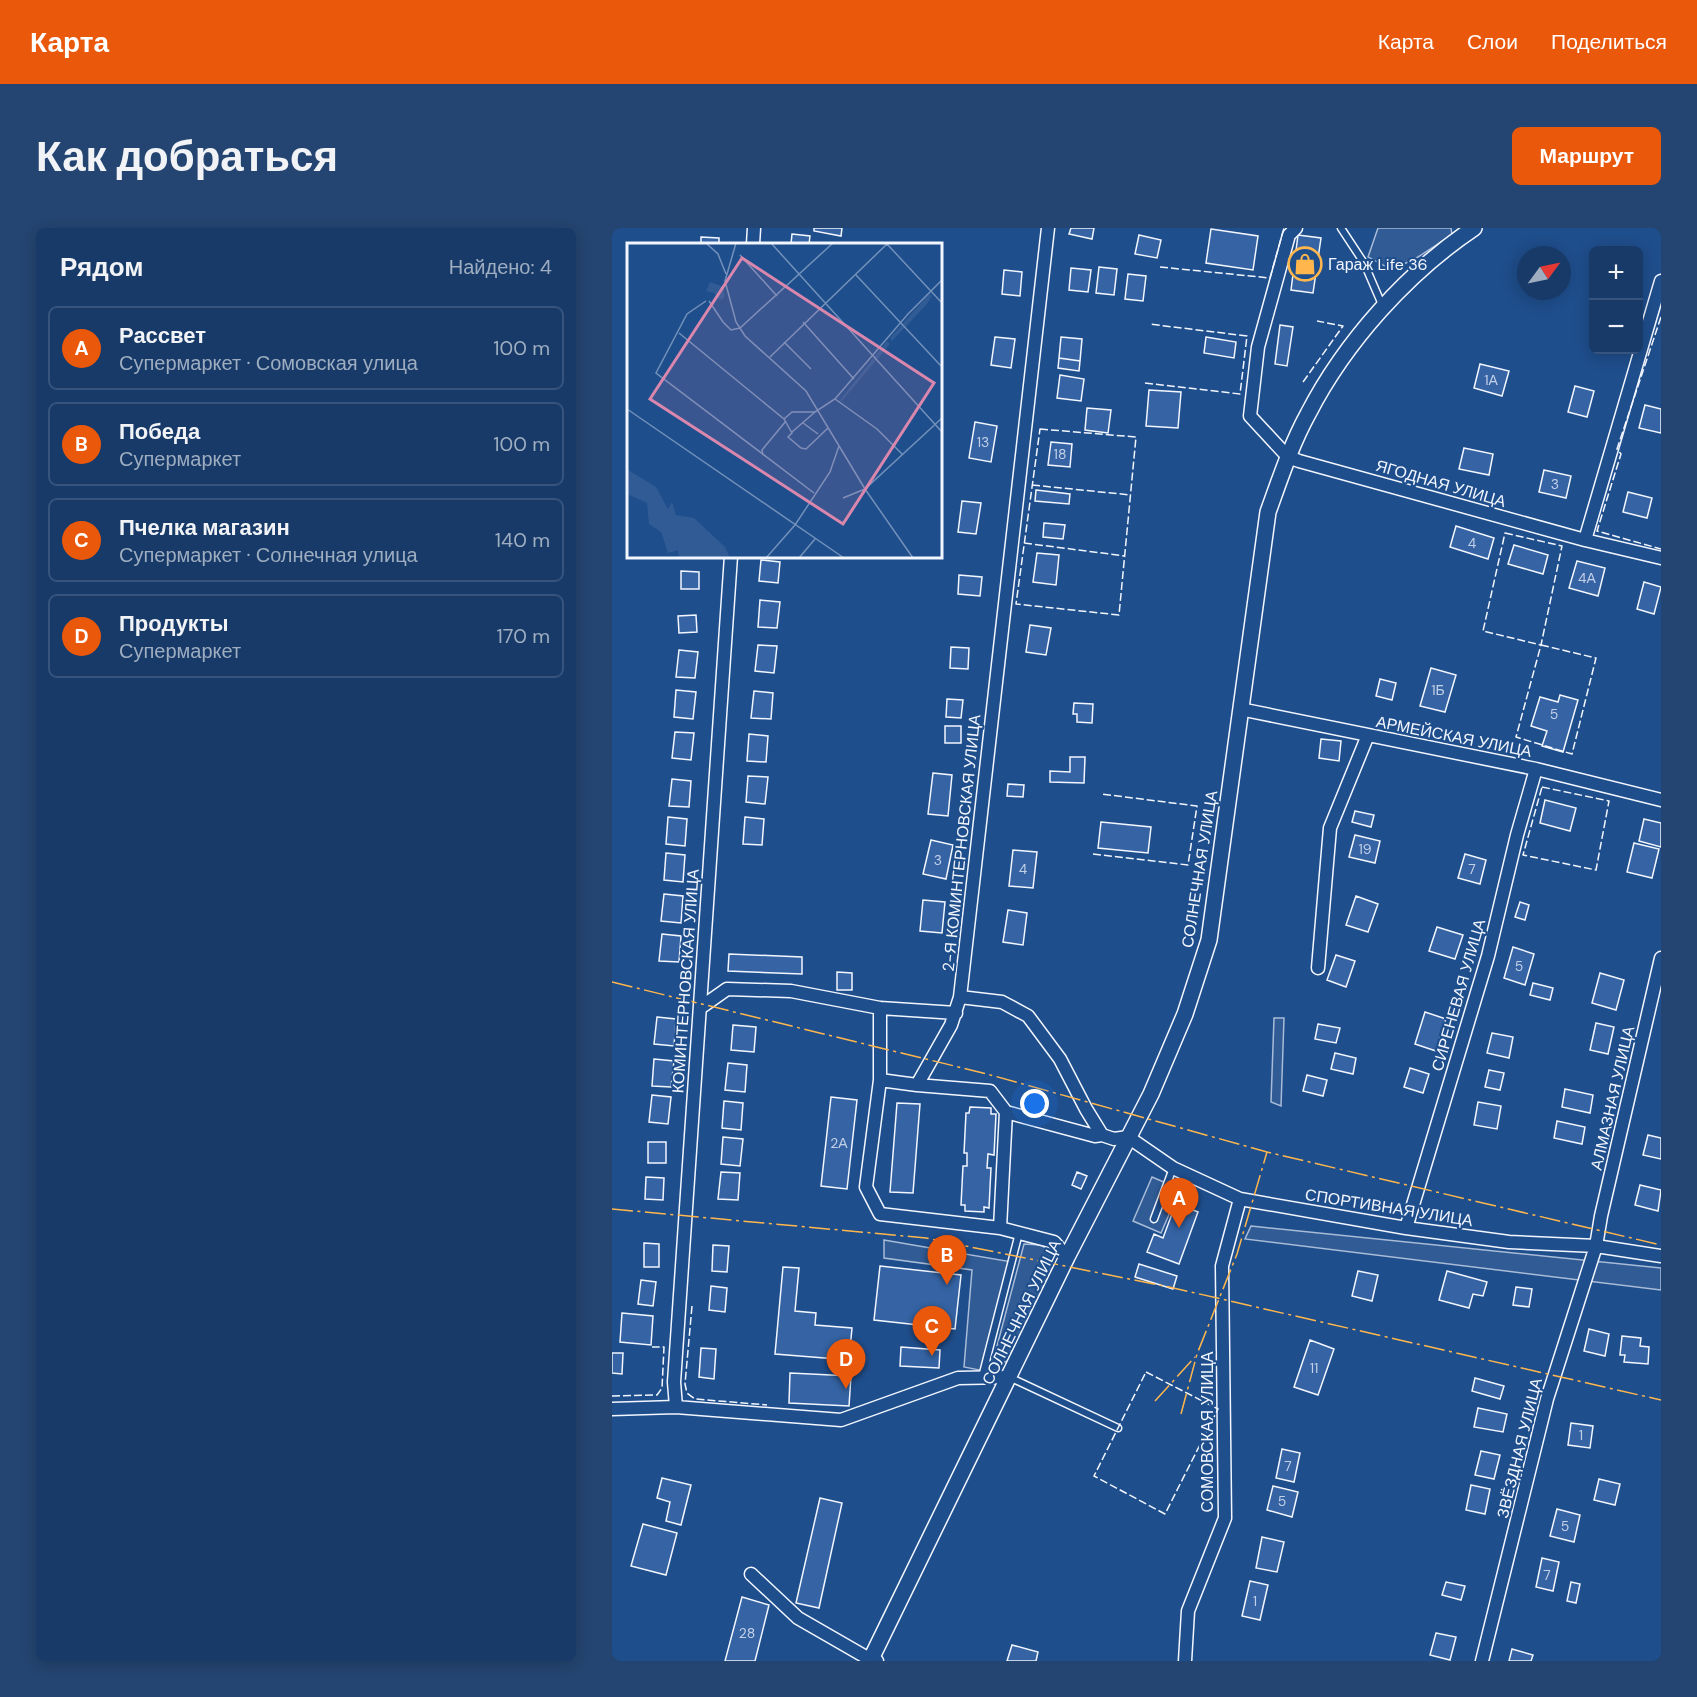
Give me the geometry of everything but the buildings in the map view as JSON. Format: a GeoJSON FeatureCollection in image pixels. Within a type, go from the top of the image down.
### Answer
{"type":"FeatureCollection","features":[{"type":"Feature","properties":{"kind":"street"},"geometry":{"type":"LineString","coordinates":[[753,243],[754,228]]}},
{"type":"Feature","properties":{"kind":"street","name":"2-Я КОМИНТЕРНОВСКАЯ УЛИЦА"},"geometry":{"type":"LineString","coordinates":[[917,1085],[956,1013],[960,997],[1048,228]]}},
{"type":"Feature","properties":{"kind":"street"},"geometry":{"type":"LineString","coordinates":[[1288,457],[1251,416],[1258,346],[1289,235],[1296,228]]}},
{"type":"Feature","properties":{"kind":"street","name":"СОЛНЕЧНАЯ УЛИЦА"},"geometry":{"type":"LineString","coordinates":[[872,1660],[1067,1257],[1171,1051],[1188,1006],[1209,940],[1268,512],[1288,457],[1308,414],[1340,361],[1383,308],[1421,267],[1474,228]]}},
{"type":"Feature","properties":{"kind":"street"},"geometry":{"type":"LineString","coordinates":[[1585,540],[1661,281]]}},
{"type":"Feature","properties":{"kind":"street","name":"ЯГОДНАЯ УЛИЦА"},"geometry":{"type":"LineString","coordinates":[[1288,457],[1585,540],[1661,558]]}},
{"type":"Feature","properties":{"kind":"street","name":"КОМИНТЕРНОВСКАЯ УЛИЦА"},"geometry":{"type":"LineString","coordinates":[[676,1407],[674,1382],[731,558]]}},
{"type":"Feature","properties":{"kind":"street","name":"АРМЕЙСКАЯ УЛИЦА"},"geometry":{"type":"LineString","coordinates":[[1240,709],[1536,769],[1661,800]]}},
{"type":"Feature","properties":{"kind":"street"},"geometry":{"type":"LineString","coordinates":[[1318,968],[1330,828],[1368,735]]}},
{"type":"Feature","properties":{"kind":"street","name":"СИРЕНЕВАЯ УЛИЦА"},"geometry":{"type":"LineString","coordinates":[[1406,1228],[1488,956],[1517,835],[1536,769]]}},
{"type":"Feature","properties":{"kind":"street","name":"АЛМАЗНАЯ УЛИЦА"},"geometry":{"type":"LineString","coordinates":[[1596,1246],[1661,958]]}},
{"type":"Feature","properties":{"kind":"street"},"geometry":{"type":"LineString","coordinates":[[700,1008],[727,989],[791,992],[880,1008],[956,1013]]}},
{"type":"Feature","properties":{"kind":"street"},"geometry":{"type":"LineString","coordinates":[[960,997],[1002,1002],[1028,1016],[1060,1059],[1102,1135]]}},
{"type":"Feature","properties":{"kind":"street"},"geometry":{"type":"LineString","coordinates":[[880,1008],[880,1080],[866,1187],[880,1214],[1000,1228],[1054,1242],[1067,1257]]}},
{"type":"Feature","properties":{"kind":"street"},"geometry":{"type":"LineString","coordinates":[[880,1080],[990,1091],[1006,1112],[1095,1136],[1102,1135],[1114,1139],[1128,1137]]}},
{"type":"Feature","properties":{"kind":"street"},"geometry":{"type":"LineString","coordinates":[[1000,1228],[1006,1112]]}},
{"type":"Feature","properties":{"kind":"street","name":"СПОРТИВНАЯ УЛИЦА"},"geometry":{"type":"LineString","coordinates":[[1128,1137],[1173,1168],[1240,1199],[1406,1228],[1509,1242],[1596,1246],[1661,1256]]}},
{"type":"Feature","properties":{"kind":"street","name":"СОМОВСКАЯ УЛИЦА"},"geometry":{"type":"LineString","coordinates":[[1185,1661],[1188,1611],[1225,1518],[1222,1266],[1240,1199]]}},
{"type":"Feature","properties":{"kind":"street","name":"ЗВЁЗДНАЯ УЛИЦА"},"geometry":{"type":"LineString","coordinates":[[1482,1661],[1547,1399],[1596,1246]]}},
{"type":"Feature","properties":{"kind":"street"},"geometry":{"type":"LineString","coordinates":[[612,1409],[676,1407],[841,1420],[958,1378],[1009,1377]]}},
{"type":"Feature","properties":{"kind":"street"},"geometry":{"type":"LineString","coordinates":[[751,1574],[798,1618],[872,1660]]}},
{"type":"Feature","properties":{"kind":"lane"},"geometry":{"type":"LineString","coordinates":[[1341,228],[1364,263],[1383,308]]}},
{"type":"Feature","properties":{"kind":"lane"},"geometry":{"type":"LineString","coordinates":[[1154,1219],[1173,1168]]}},
{"type":"Feature","properties":{"kind":"lane"},"geometry":{"type":"LineString","coordinates":[[982,1377],[1020,1233]]}},
{"type":"Feature","properties":{"kind":"lane"},"geometry":{"type":"LineString","coordinates":[[1009,1377],[1118,1428]]}},
{"type":"Feature","properties":{"kind":"shaded area"},"geometry":{"type":"Polygon","coordinates":[[[1378,228],[1451,228],[1452,235],[1418,257],[1392,270],[1368,257],[1378,228]]]}},
{"type":"Feature","properties":{"kind":"shaded area"},"geometry":{"type":"Polygon","coordinates":[[[1274,1018],[1284,1018],[1281,1106],[1271,1102],[1274,1018]]]}},
{"type":"Feature","properties":{"kind":"shaded area"},"geometry":{"type":"Polygon","coordinates":[[[1152,1177],[1180,1189],[1161,1233],[1133,1221],[1152,1177]]]}},
{"type":"Feature","properties":{"kind":"shaded area"},"geometry":{"type":"Polygon","coordinates":[[[1251,1226],[1661,1268],[1661,1290],[1245,1239],[1251,1226]]]}},
{"type":"Feature","properties":{"kind":"shaded area"},"geometry":{"type":"Polygon","coordinates":[[[884,1240],[1012,1262],[984,1371],[964,1367],[972,1270],[884,1258],[884,1240]]]}},
{"type":"Feature","properties":{"kind":"shaded area"},"geometry":{"type":"Polygon","coordinates":[[[1024,1244],[1041,1245],[1058,1257],[1007,1362],[993,1361],[1024,1244]]]}},
{"type":"Feature","properties":{"kind":"fence"},"geometry":{"type":"LineString","coordinates":[[1160,267],[1270,278],[1284,228]]}},
{"type":"Feature","properties":{"kind":"fence"},"geometry":{"type":"LineString","coordinates":[[1661,317],[1617,449],[1621,454],[1597,531],[1661,549]]}},
{"type":"Feature","properties":{"kind":"fence"},"geometry":{"type":"LineString","coordinates":[[1303,382],[1343,326],[1317,321]]}},
{"type":"Feature","properties":{"kind":"fence"},"geometry":{"type":"LineString","coordinates":[[1145,383],[1240,394],[1247,336],[1149,324]]}},
{"type":"Feature","properties":{"kind":"fence"},"geometry":{"type":"LineString","coordinates":[[1040,429],[1136,437],[1119,615],[1016,604],[1040,429]]}},
{"type":"Feature","properties":{"kind":"fence"},"geometry":{"type":"LineString","coordinates":[[1032,485],[1131,495]]}},
{"type":"Feature","properties":{"kind":"fence"},"geometry":{"type":"LineString","coordinates":[[1505,533],[1562,546],[1541,645],[1483,631],[1505,533]]}},
{"type":"Feature","properties":{"kind":"fence"},"geometry":{"type":"LineString","coordinates":[[1024,543],[1125,556]]}},
{"type":"Feature","properties":{"kind":"fence"},"geometry":{"type":"LineString","coordinates":[[1541,645],[1596,658],[1572,754],[1516,737],[1541,645]]}},
{"type":"Feature","properties":{"kind":"fence"},"geometry":{"type":"LineString","coordinates":[[1542,787],[1609,801],[1596,870],[1523,855],[1542,787]]}},
{"type":"Feature","properties":{"kind":"fence"},"geometry":{"type":"LineString","coordinates":[[1093,854],[1188,865],[1197,806],[1102,794]]}},
{"type":"Feature","properties":{"kind":"fence"},"geometry":{"type":"LineString","coordinates":[[692,1306],[685,1384],[687,1393],[695,1399],[767,1405]]}},
{"type":"Feature","properties":{"kind":"fence"},"geometry":{"type":"LineString","coordinates":[[612,1396],[657,1395],[662,1388],[664,1347],[652,1347]]}},
{"type":"Feature","properties":{"kind":"fence"},"geometry":{"type":"LineString","coordinates":[[1146,1372],[1218,1409],[1165,1514],[1094,1476],[1146,1372]]}},
{"type":"Feature","properties":{"kind":"power"},"geometry":{"type":"LineString","coordinates":[[612,982],[987,1074],[1267,1152],[1661,1245]]}},
{"type":"Feature","properties":{"kind":"power"},"geometry":{"type":"LineString","coordinates":[[1181,1414],[1197,1354],[1237,1254],[1267,1152]]}},
{"type":"Feature","properties":{"kind":"power"},"geometry":{"type":"LineString","coordinates":[[612,1209],[926,1238],[1169,1287],[1661,1400]]}},
{"type":"Feature","properties":{"kind":"power"},"geometry":{"type":"LineString","coordinates":[[1155,1401],[1195,1357]]}},
{"type":"Feature","properties":{"kind":"place","name":"Гараж Life 36"},"geometry":{"type":"Point","coordinates":[1305,264]}},
{"type":"Feature","properties":{"kind":"place","name":"Рассвет"},"geometry":{"type":"Point","coordinates":[1179,1228]}},
{"type":"Feature","properties":{"kind":"place","name":"Победа"},"geometry":{"type":"Point","coordinates":[947,1285]}},
{"type":"Feature","properties":{"kind":"place","name":"Пчелка магазин"},"geometry":{"type":"Point","coordinates":[932,1356]}},
{"type":"Feature","properties":{"kind":"place","name":"Продукты"},"geometry":{"type":"Point","coordinates":[846,1389]}}]}
